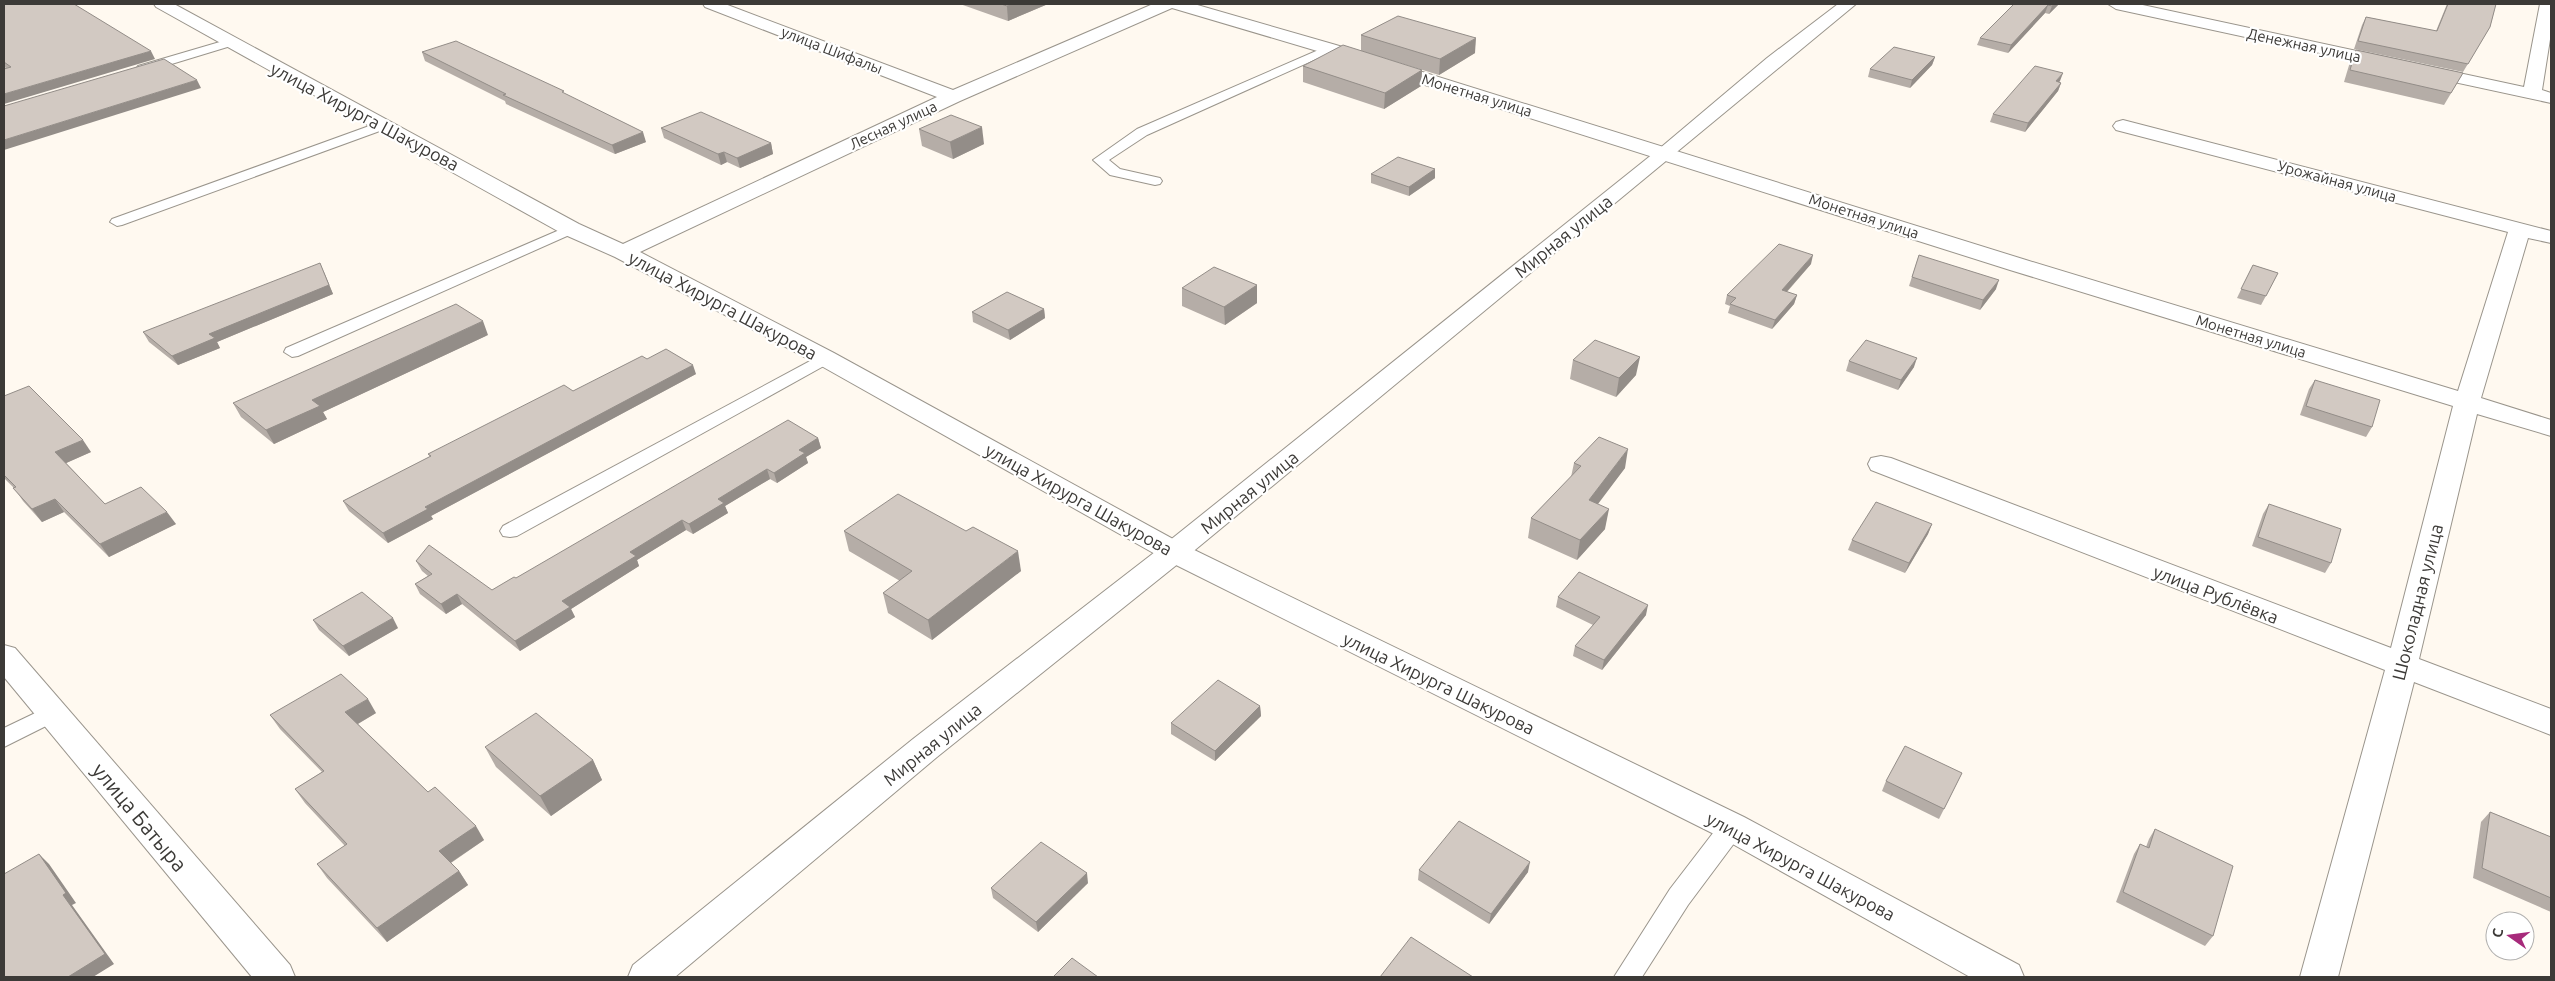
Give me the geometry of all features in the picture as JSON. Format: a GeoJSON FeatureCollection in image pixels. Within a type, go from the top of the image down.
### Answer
{"type":"FeatureCollection","features":[{"type":"Feature","properties":{"kind":"street","name":"улица Хирурга Шакурова"},"geometry":{"type":"LineString","coordinates":[[162,4],[571,229],[623,252],[825,358],[1174,552],[1732,827],[2005,977]]}},
{"type":"Feature","properties":{"kind":"street","name":"улица Шифалы"},"geometry":{"type":"LineString","coordinates":[[711,4],[953,96]]}},
{"type":"Feature","properties":{"kind":"street","name":"Лесная улица"},"geometry":{"type":"LineString","coordinates":[[623,252],[953,96],[1166,4]]}},
{"type":"Feature","properties":{"kind":"street","name":"Монетная улица"},"geometry":{"type":"LineString","coordinates":[[1176,4],[1330,49],[2018,265],[2551,428]]}},
{"type":"Feature","properties":{"kind":"street","name":"Мирная улица"},"geometry":{"type":"LineString","coordinates":[[647,977],[925,748],[1174,552],[1666,153],[1773,62],[1848,4]]}},
{"type":"Feature","properties":{"kind":"street","name":"Денежная улица"},"geometry":{"type":"LineString","coordinates":[[2116,4],[2551,98]]}},
{"type":"Feature","properties":{"kind":"street"},"geometry":{"type":"LineString","coordinates":[[2532,94],[2548,4]]}},
{"type":"Feature","properties":{"kind":"street","name":"Урожайная улица"},"geometry":{"type":"LineString","coordinates":[[2123,126],[2551,237]]}},
{"type":"Feature","properties":{"kind":"street","name":"Шоколадная улица"},"geometry":{"type":"LineString","coordinates":[[2319,977],[2402,665],[2467,402],[2520,229]]}},
{"type":"Feature","properties":{"kind":"street","name":"улица Рублёвка"},"geometry":{"type":"LineString","coordinates":[[1881,464],[2551,722]]}},
{"type":"Feature","properties":{"kind":"street","name":"улица Батыра"},"geometry":{"type":"LineString","coordinates":[[4,656],[276,977]]}},
{"type":"Feature","properties":{"kind":"lane"},"geometry":{"type":"LineString","coordinates":[[126,74],[230,43]]}},
{"type":"Feature","properties":{"kind":"lane"},"geometry":{"type":"LineString","coordinates":[[1155,182],[1115,172],[1100,160],[1142,132],[1225,98],[1330,49]]}},
{"type":"Feature","properties":{"kind":"lane"},"geometry":{"type":"LineString","coordinates":[[117,222],[383,125]]}},
{"type":"Feature","properties":{"kind":"lane"},"geometry":{"type":"LineString","coordinates":[[292,352],[571,229]]}},
{"type":"Feature","properties":{"kind":"lane"},"geometry":{"type":"LineString","coordinates":[[510,531],[825,358]]}},
{"type":"Feature","properties":{"kind":"lane"},"geometry":{"type":"LineString","coordinates":[[4,738],[52,713]]}},
{"type":"Feature","properties":{"kind":"lane"},"geometry":{"type":"LineString","coordinates":[[1627,977],[1680,897],[1732,827]]}},
{"type":"Feature","properties":{"kind":"building"},"geometry":{"type":"Polygon","coordinates":[[[4,4],[74,4],[151,51],[4,94],[4,69],[11,67],[4,62],[4,4]]]}},
{"type":"Feature","properties":{"kind":"building"},"geometry":{"type":"Polygon","coordinates":[[[2014,4],[2055,4],[2052,6],[2048,5],[2011,45],[1980,38],[2014,4]]]}},
{"type":"Feature","properties":{"kind":"building"},"geometry":{"type":"Polygon","coordinates":[[[2448,4],[2496,4],[2490,27],[2468,64],[2358,41],[2366,17],[2437,31],[2448,4]]]}},
{"type":"Feature","properties":{"kind":"building"},"geometry":{"type":"Polygon","coordinates":[[[1398,16],[1476,38],[1440,59],[1361,35],[1398,16]]]}},
{"type":"Feature","properties":{"kind":"building"},"geometry":{"type":"Polygon","coordinates":[[[456,41],[564,91],[562,92],[643,132],[612,145],[503,95],[506,94],[422,52],[456,41]]]}},
{"type":"Feature","properties":{"kind":"building"},"geometry":{"type":"Polygon","coordinates":[[[1343,45],[1422,70],[1385,93],[1303,66],[1343,45]]]}},
{"type":"Feature","properties":{"kind":"building"},"geometry":{"type":"Polygon","coordinates":[[[1894,47],[1935,57],[1912,80],[1870,69],[1894,47]]]}},
{"type":"Feature","properties":{"kind":"building"},"geometry":{"type":"Polygon","coordinates":[[[2356,50],[2463,73],[2451,93],[2350,70],[2356,50]]]}},
{"type":"Feature","properties":{"kind":"building"},"geometry":{"type":"Polygon","coordinates":[[[164,59],[197,80],[4,140],[4,106],[164,59]]]}},
{"type":"Feature","properties":{"kind":"building"},"geometry":{"type":"Polygon","coordinates":[[[2035,66],[2063,73],[2056,81],[2061,83],[2028,123],[1993,114],[2035,66]]]}},
{"type":"Feature","properties":{"kind":"building"},"geometry":{"type":"Polygon","coordinates":[[[701,112],[771,143],[737,158],[724,152],[718,154],[661,128],[701,112]]]}},
{"type":"Feature","properties":{"kind":"building"},"geometry":{"type":"Polygon","coordinates":[[[951,115],[982,127],[950,142],[919,129],[951,115]]]}},
{"type":"Feature","properties":{"kind":"building"},"geometry":{"type":"Polygon","coordinates":[[[1398,157],[1435,169],[1409,187],[1371,174],[1398,157]]]}},
{"type":"Feature","properties":{"kind":"building"},"geometry":{"type":"Polygon","coordinates":[[[1779,244],[1813,255],[1782,290],[1797,295],[1775,320],[1730,304],[1736,298],[1727,295],[1779,244]]]}},
{"type":"Feature","properties":{"kind":"building"},"geometry":{"type":"Polygon","coordinates":[[[1919,255],[1999,280],[1983,300],[1912,277],[1919,255]]]}},
{"type":"Feature","properties":{"kind":"building"},"geometry":{"type":"Polygon","coordinates":[[[320,263],[329,285],[209,334],[215,338],[172,356],[143,332],[320,263]]]}},
{"type":"Feature","properties":{"kind":"building"},"geometry":{"type":"Polygon","coordinates":[[[2253,265],[2278,273],[2266,296],[2241,289],[2253,265]]]}},
{"type":"Feature","properties":{"kind":"building"},"geometry":{"type":"Polygon","coordinates":[[[1214,267],[1257,285],[1224,307],[1182,288],[1214,267]]]}},
{"type":"Feature","properties":{"kind":"building"},"geometry":{"type":"Polygon","coordinates":[[[1007,292],[1044,309],[1008,330],[972,312],[1007,292]]]}},
{"type":"Feature","properties":{"kind":"building"},"geometry":{"type":"Polygon","coordinates":[[[456,304],[483,321],[312,400],[320,406],[266,430],[233,403],[456,304]]]}},
{"type":"Feature","properties":{"kind":"building"},"geometry":{"type":"Polygon","coordinates":[[[1595,340],[1640,357],[1619,378],[1573,360],[1595,340]]]}},
{"type":"Feature","properties":{"kind":"building"},"geometry":{"type":"Polygon","coordinates":[[[1866,340],[1917,358],[1901,380],[1849,361],[1866,340]]]}},
{"type":"Feature","properties":{"kind":"building"},"geometry":{"type":"Polygon","coordinates":[[[666,349],[693,365],[425,507],[428,509],[383,533],[343,501],[431,456],[428,454],[564,385],[573,391],[642,356],[647,359],[666,349]]]}},
{"type":"Feature","properties":{"kind":"building"},"geometry":{"type":"Polygon","coordinates":[[[2315,380],[2380,400],[2372,427],[2306,406],[2315,380]]]}},
{"type":"Feature","properties":{"kind":"building"},"geometry":{"type":"Polygon","coordinates":[[[29,386],[83,440],[55,452],[105,504],[141,487],[167,512],[100,544],[55,499],[32,509],[13,488],[16,487],[4,475],[4,396],[29,386]]]}},
{"type":"Feature","properties":{"kind":"building"},"geometry":{"type":"Polygon","coordinates":[[[788,420],[818,438],[799,450],[805,453],[774,473],[767,469],[718,499],[724,503],[689,524],[682,520],[630,552],[636,556],[562,601],[570,607],[515,641],[457,594],[441,604],[415,584],[432,574],[416,561],[429,545],[492,590],[514,577],[516,578],[788,420]]]}},
{"type":"Feature","properties":{"kind":"building"},"geometry":{"type":"Polygon","coordinates":[[[1599,437],[1628,449],[1589,500],[1609,509],[1580,540],[1531,518],[1581,466],[1574,463],[1599,437]]]}},
{"type":"Feature","properties":{"kind":"building"},"geometry":{"type":"Polygon","coordinates":[[[898,494],[966,531],[973,527],[1018,551],[928,620],[883,593],[912,571],[844,531],[898,494]]]}},
{"type":"Feature","properties":{"kind":"building"},"geometry":{"type":"Polygon","coordinates":[[[1876,502],[1932,524],[1909,563],[1852,540],[1876,502]]]}},
{"type":"Feature","properties":{"kind":"building"},"geometry":{"type":"Polygon","coordinates":[[[2269,504],[2341,529],[2331,563],[2258,537],[2269,504]]]}},
{"type":"Feature","properties":{"kind":"building"},"geometry":{"type":"Polygon","coordinates":[[[1579,572],[1648,605],[1604,660],[1575,646],[1600,617],[1558,597],[1579,572]]]}},
{"type":"Feature","properties":{"kind":"building"},"geometry":{"type":"Polygon","coordinates":[[[362,592],[393,618],[343,646],[313,620],[362,592]]]}},
{"type":"Feature","properties":{"kind":"building"},"geometry":{"type":"Polygon","coordinates":[[[341,674],[368,699],[345,712],[428,792],[435,787],[476,826],[439,851],[459,871],[377,928],[317,864],[347,844],[295,789],[324,771],[270,715],[341,674]]]}},
{"type":"Feature","properties":{"kind":"building"},"geometry":{"type":"Polygon","coordinates":[[[1218,680],[1260,706],[1215,751],[1171,723],[1218,680]]]}},
{"type":"Feature","properties":{"kind":"building"},"geometry":{"type":"Polygon","coordinates":[[[536,713],[593,760],[540,796],[485,747],[536,713]]]}},
{"type":"Feature","properties":{"kind":"building"},"geometry":{"type":"Polygon","coordinates":[[[1905,746],[1962,773],[1944,809],[1886,781],[1905,746]]]}},
{"type":"Feature","properties":{"kind":"building"},"geometry":{"type":"Polygon","coordinates":[[[2490,812],[2551,837],[2551,898],[2482,868],[2490,812]]]}},
{"type":"Feature","properties":{"kind":"building"},"geometry":{"type":"Polygon","coordinates":[[[1459,821],[1530,862],[1491,914],[1419,870],[1459,821]]]}},
{"type":"Feature","properties":{"kind":"building"},"geometry":{"type":"Polygon","coordinates":[[[2155,829],[2233,866],[2213,936],[2123,892],[2140,844],[2149,848],[2155,829]]]}},
{"type":"Feature","properties":{"kind":"building"},"geometry":{"type":"Polygon","coordinates":[[[1041,842],[1087,873],[1036,922],[991,888],[1041,842]]]}},
{"type":"Feature","properties":{"kind":"building"},"geometry":{"type":"Polygon","coordinates":[[[39,854],[66,893],[63,895],[105,954],[68,977],[4,977],[4,874],[39,854]]]}},
{"type":"Feature","properties":{"kind":"building"},"geometry":{"type":"Polygon","coordinates":[[[1411,937],[1473,977],[1380,977],[1411,937]]]}},
{"type":"Feature","properties":{"kind":"building"},"geometry":{"type":"Polygon","coordinates":[[[1072,958],[1098,977],[1053,977],[1072,958]]]}}]}
